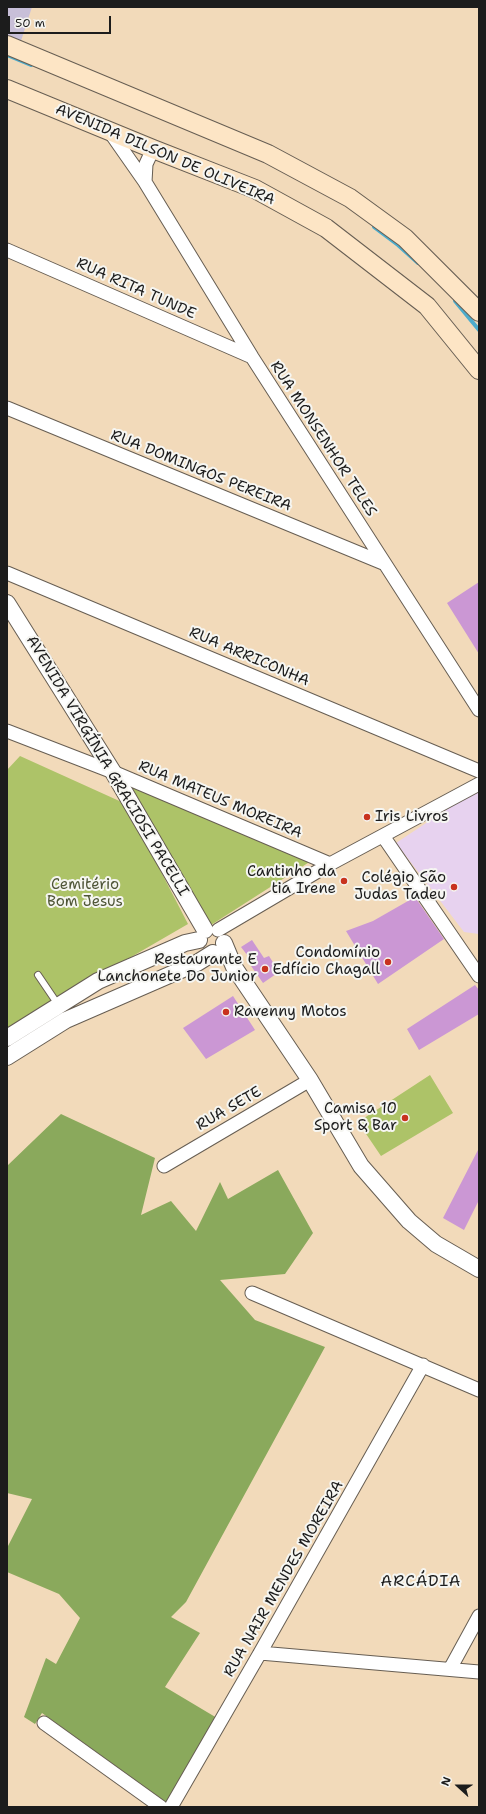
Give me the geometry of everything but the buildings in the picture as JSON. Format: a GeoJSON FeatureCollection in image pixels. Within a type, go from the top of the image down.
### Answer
{"type":"FeatureCollection","features":[{"type":"Feature","properties":{"kind":"main road"},"geometry":{"type":"LineString","coordinates":[[7,45],[261,151],[304,172],[350,198],[405,238],[475,305]]}},
{"type":"Feature","properties":{"kind":"main road","name":"AVENIDA DILSON DE OLIVEIRA"},"geometry":{"type":"LineString","coordinates":[[7,89],[110,132],[255,189],[326,228],[427,306],[479,370]]}},
{"type":"Feature","properties":{"kind":"street","name":"RUA MONSENHOR TELES"},"geometry":{"type":"LineString","coordinates":[[110,132],[145,182],[252,357],[479,710]]}},
{"type":"Feature","properties":{"kind":"street"},"geometry":{"type":"LineString","coordinates":[[145,182],[146,164],[153,149]]}},
{"type":"Feature","properties":{"kind":"street","name":"RUA RITA TUNDE"},"geometry":{"type":"LineString","coordinates":[[7,250],[252,357]]}},
{"type":"Feature","properties":{"kind":"street","name":"RUA DOMINGOS PEREIRA"},"geometry":{"type":"LineString","coordinates":[[7,408],[384,563]]}},
{"type":"Feature","properties":{"kind":"street","name":"RUA ARRICONHA"},"geometry":{"type":"LineString","coordinates":[[7,573],[479,771]]}},
{"type":"Feature","properties":{"kind":"street","name":"AVENIDA VIRGÍNIA GRACIOSI PACELLI"},"geometry":{"type":"LineString","coordinates":[[7,603],[113,772],[212,941],[234,967],[310,1080],[361,1166],[404,1215],[436,1244],[479,1270]]}},
{"type":"Feature","properties":{"kind":"street","name":"RUA MATEUS MOREIRA"},"geometry":{"type":"LineString","coordinates":[[8,733],[113,772],[330,864]]}},
{"type":"Feature","properties":{"kind":"street"},"geometry":{"type":"LineString","coordinates":[[7,1038],[63,1012],[197,963],[212,941],[330,864],[479,784]]}},
{"type":"Feature","properties":{"kind":"street"},"geometry":{"type":"LineString","coordinates":[[383,836],[479,976]]}},
{"type":"Feature","properties":{"kind":"street"},"geometry":{"type":"LineString","coordinates":[[7,1058],[98,981],[185,943],[212,941]]}},
{"type":"Feature","properties":{"kind":"street","name":"RUA SETE"},"geometry":{"type":"LineString","coordinates":[[164,1166],[310,1080]]}},
{"type":"Feature","properties":{"kind":"street"},"geometry":{"type":"LineString","coordinates":[[252,1293],[479,1390]]}},
{"type":"Feature","properties":{"kind":"street","name":"RUA NAIR MENDES MOREIRA"},"geometry":{"type":"LineString","coordinates":[[171,1807],[423,1365]]}},
{"type":"Feature","properties":{"kind":"street"},"geometry":{"type":"LineString","coordinates":[[450,1669],[479,1616]]}},
{"type":"Feature","properties":{"kind":"street"},"geometry":{"type":"LineString","coordinates":[[260,1653],[479,1672]]}},
{"type":"Feature","properties":{"kind":"street"},"geometry":{"type":"LineString","coordinates":[[44,1723],[161,1807]]}},
{"type":"Feature","properties":{"kind":"lane"},"geometry":{"type":"LineString","coordinates":[[38,975],[63,1012]]}},
{"type":"Feature","properties":{"kind":"shaded area"},"geometry":{"type":"Polygon","coordinates":[[[7,7],[32,7],[20,44],[7,39],[7,7]]]}},
{"type":"Feature","properties":{"kind":"shaded area","name":"Colégio São Judas Tadeu"},"geometry":{"type":"Polygon","coordinates":[[[479,788],[479,934],[464,932],[396,843],[479,788]]]}},
{"type":"Feature","properties":{"kind":"green space","name":"Cemitério Bom Jesus"},"geometry":{"type":"Polygon","coordinates":[[[20,756],[126,804],[188,924],[7,1029],[7,770],[20,756]]]}},
{"type":"Feature","properties":{"kind":"green space"},"geometry":{"type":"Polygon","coordinates":[[[124,782],[311,861],[211,925],[124,782]]]}},
{"type":"Feature","properties":{"kind":"green space","name":"Camisa 10 Sport & Bar"},"geometry":{"type":"Polygon","coordinates":[[[430,1075],[453,1113],[381,1156],[358,1122],[430,1075]]]}},
{"type":"Feature","properties":{"kind":"green space"},"geometry":{"type":"Polygon","coordinates":[[[61,1114],[155,1158],[141,1215],[171,1201],[196,1231],[220,1182],[228,1199],[278,1170],[313,1233],[285,1274],[220,1280],[255,1320],[325,1347],[186,1602],[171,1617],[200,1633],[165,1687],[217,1718],[167,1803],[42,1713],[35,1724],[24,1717],[46,1658],[56,1664],[80,1618],[59,1594],[7,1572],[7,1548],[32,1499],[7,1493],[7,1166],[61,1114]]]}},
{"type":"Feature","properties":{"kind":"waterway"},"geometry":{"type":"LineString","coordinates":[[7,55],[31,65]]}},
{"type":"Feature","properties":{"kind":"waterway"},"geometry":{"type":"LineString","coordinates":[[374,227],[398,245],[418,263]]}},
{"type":"Feature","properties":{"kind":"waterway"},"geometry":{"type":"LineString","coordinates":[[455,301],[479,330]]}},
{"type":"Feature","properties":{"kind":"place","name":"Iris Livros"},"geometry":{"type":"Point","coordinates":[367,817]}},
{"type":"Feature","properties":{"kind":"place","name":"Cantinho da tia Irene"},"geometry":{"type":"Point","coordinates":[344,881]}},
{"type":"Feature","properties":{"kind":"place","name":"Colégio São Judas Tadeu"},"geometry":{"type":"Point","coordinates":[454,887]}},
{"type":"Feature","properties":{"kind":"place","name":"Condomínio Edfício Chagall"},"geometry":{"type":"Point","coordinates":[388,962]}},
{"type":"Feature","properties":{"kind":"place","name":"Restaurante E Lanchonete Do Junior"},"geometry":{"type":"Point","coordinates":[265,969]}},
{"type":"Feature","properties":{"kind":"place","name":"Ravenny Motos"},"geometry":{"type":"Point","coordinates":[226,1012]}},
{"type":"Feature","properties":{"kind":"place","name":"Camisa 10 Sport & Bar"},"geometry":{"type":"Point","coordinates":[405,1118]}},
{"type":"Feature","properties":{"kind":"district","name":"ARCÁDIA"},"geometry":{"type":"Point","coordinates":[421,1582]}}]}
